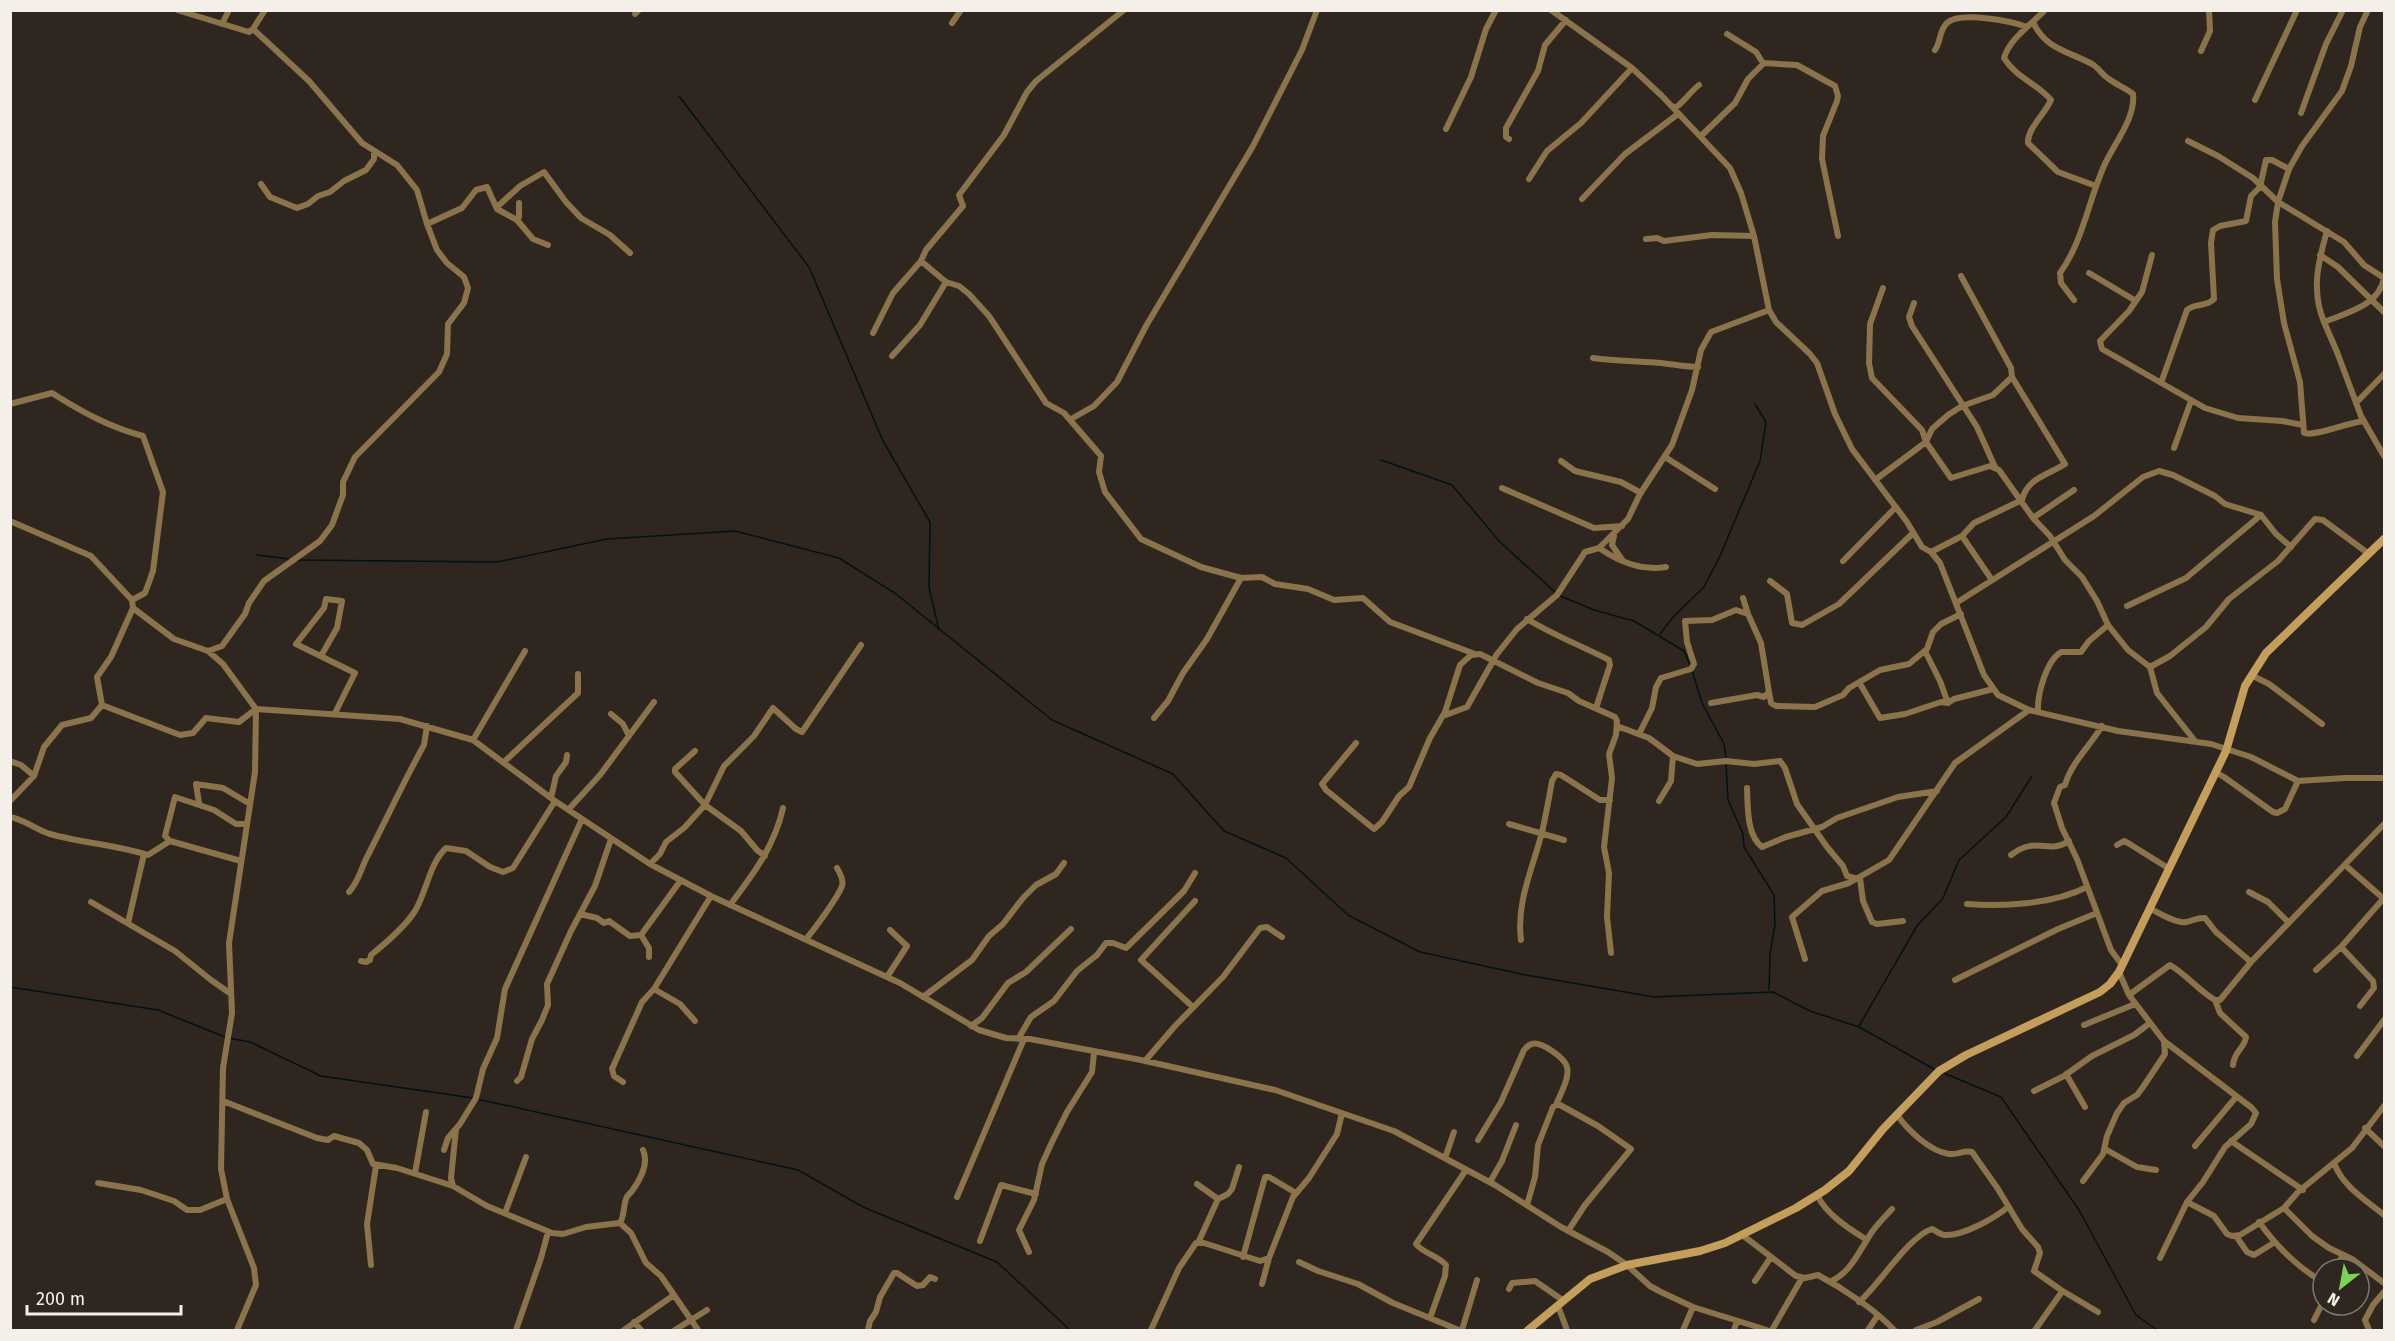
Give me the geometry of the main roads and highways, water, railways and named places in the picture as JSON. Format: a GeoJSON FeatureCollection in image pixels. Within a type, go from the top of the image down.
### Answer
{"type":"FeatureCollection","features":[{"type":"Feature","properties":{"kind":"main road"},"geometry":{"type":"LineString","coordinates":[[1528,1330],[1590,1280],[1627,1265],[1700,1251],[1725,1243],[1796,1208],[1849,1171],[1939,1071],[2100,992],[2121,968],[2226,751],[2240,701],[2251,675],[2266,652],[2385,539]]}},
{"type":"Feature","properties":{"kind":"waterway"},"geometry":{"type":"LineString","coordinates":[[679,96],[809,267],[883,441],[930,522],[929,588],[939,630]]}},
{"type":"Feature","properties":{"kind":"waterway"},"geometry":{"type":"LineString","coordinates":[[1660,634],[1674,616],[1704,587],[1720,556],[1760,461],[1766,422],[1755,404]]}},
{"type":"Feature","properties":{"kind":"waterway"},"geometry":{"type":"LineString","coordinates":[[1381,460],[1452,485],[1500,542],[1555,592]]}},
{"type":"Feature","properties":{"kind":"waterway"},"geometry":{"type":"LineString","coordinates":[[297,560],[497,562],[607,539],[735,531],[839,558],[896,594],[1052,720],[1173,774],[1224,831],[1286,858],[1348,915],[1420,952],[1526,975],[1654,997],[1773,992],[1810,1011],[1859,1027],[1934,1069]]}},
{"type":"Feature","properties":{"kind":"waterway"},"geometry":{"type":"LineString","coordinates":[[257,555],[289,559]]}},
{"type":"Feature","properties":{"kind":"waterway"},"geometry":{"type":"LineString","coordinates":[[1558,595],[1594,610],[1634,621],[1684,651],[1690,665]]}},
{"type":"Feature","properties":{"kind":"waterway"},"geometry":{"type":"LineString","coordinates":[[1692,670],[1702,703],[1724,744],[1726,760]]}},
{"type":"Feature","properties":{"kind":"waterway"},"geometry":{"type":"LineString","coordinates":[[1726,765],[1728,800],[1743,834],[1744,847],[1774,895],[1775,924],[1770,954],[1769,990]]}},
{"type":"Feature","properties":{"kind":"waterway"},"geometry":{"type":"LineString","coordinates":[[1859,1026],[1917,926],[1943,898],[1959,860],[2006,817],[2032,776]]}},
{"type":"Feature","properties":{"kind":"waterway"},"geometry":{"type":"LineString","coordinates":[[10,987],[158,1010],[225,1037]]}},
{"type":"Feature","properties":{"kind":"waterway"},"geometry":{"type":"LineString","coordinates":[[229,1038],[250,1042],[321,1076],[473,1098]]}},
{"type":"Feature","properties":{"kind":"waterway"},"geometry":{"type":"LineString","coordinates":[[1941,1072],[2001,1097],[2079,1210],[2136,1315],[2157,1330]]}},
{"type":"Feature","properties":{"kind":"waterway"},"geometry":{"type":"LineString","coordinates":[[477,1099],[798,1170],[863,1207],[997,1262],[1070,1330]]}}]}
